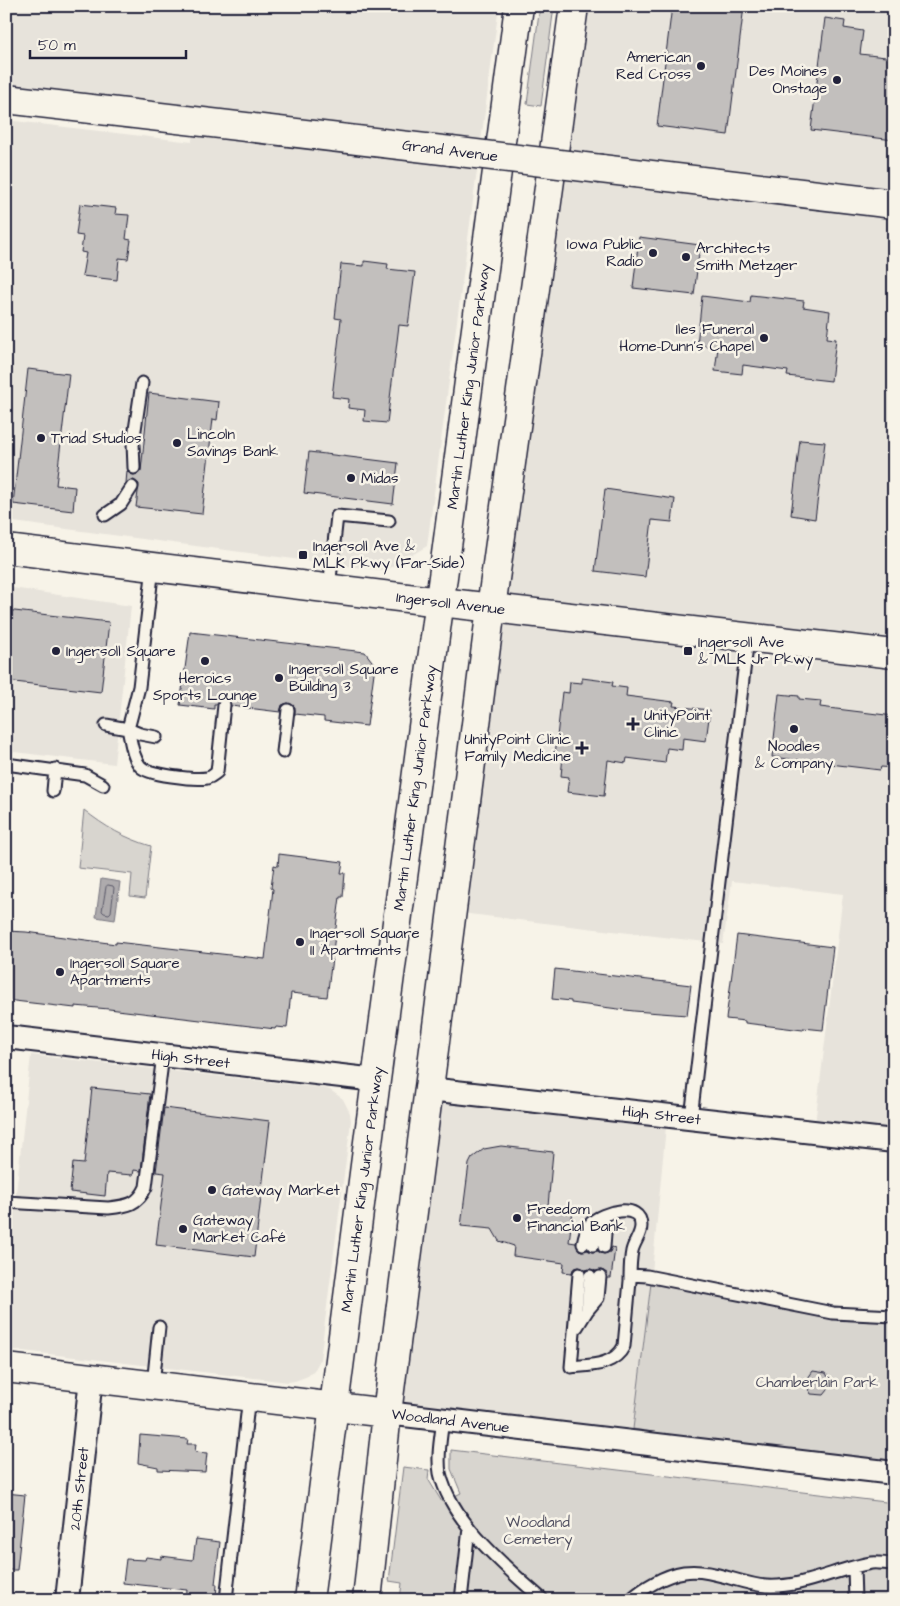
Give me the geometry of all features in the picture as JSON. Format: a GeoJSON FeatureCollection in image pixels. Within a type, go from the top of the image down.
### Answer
{"type":"FeatureCollection","features":[{"type":"Feature","properties":{"kind":"main road","name":"Martin Luther King Junior Parkway"},"geometry":{"type":"LineString","coordinates":[[309,1600],[333,1406],[519,6]]}},
{"type":"Feature","properties":{"kind":"main road"},"geometry":{"type":"LineString","coordinates":[[367,1600],[387,1412],[491,608],[574,6]]}},
{"type":"Feature","properties":{"kind":"main road","name":"Grand Avenue"},"geometry":{"type":"LineString","coordinates":[[6,99],[894,204]]}},
{"type":"Feature","properties":{"kind":"main road","name":"Ingersoll Avenue"},"geometry":{"type":"LineString","coordinates":[[6,549],[440,602],[894,654]]}},
{"type":"Feature","properties":{"kind":"main road","name":"Woodland Avenue"},"geometry":{"type":"LineString","coordinates":[[6,1368],[387,1412]]}},
{"type":"Feature","properties":{"kind":"street","name":"High Street"},"geometry":{"type":"LineString","coordinates":[[6,1037],[376,1080]]}},
{"type":"Feature","properties":{"kind":"street","name":"High Street"},"geometry":{"type":"LineString","coordinates":[[430,1089],[894,1141]]}},
{"type":"Feature","properties":{"kind":"street","name":"20th Street"},"geometry":{"type":"LineString","coordinates":[[67,1600],[91,1378]]}},
{"type":"Feature","properties":{"kind":"street","name":"Woodland Avenue"},"geometry":{"type":"LineString","coordinates":[[387,1412],[894,1473]]}},
{"type":"Feature","properties":{"kind":"lane"},"geometry":{"type":"LineString","coordinates":[[134,468],[134,443],[142,383]]}},
{"type":"Feature","properties":{"kind":"lane"},"geometry":{"type":"LineString","coordinates":[[105,515],[121,504],[132,487]]}},
{"type":"Feature","properties":{"kind":"lane"},"geometry":{"type":"LineString","coordinates":[[329,588],[337,516],[389,521]]}},
{"type":"Feature","properties":{"kind":"lane"},"geometry":{"type":"LineString","coordinates":[[153,567],[139,687],[128,729],[135,759],[141,768],[152,773],[202,779],[210,777],[217,772],[224,705]]}},
{"type":"Feature","properties":{"kind":"lane"},"geometry":{"type":"LineString","coordinates":[[691,1118],[748,637]]}},
{"type":"Feature","properties":{"kind":"lane"},"geometry":{"type":"LineString","coordinates":[[283,752],[288,710]]}},
{"type":"Feature","properties":{"kind":"lane"},"geometry":{"type":"LineString","coordinates":[[106,725],[156,737]]}},
{"type":"Feature","properties":{"kind":"lane"},"geometry":{"type":"LineString","coordinates":[[6,764],[55,769],[85,775],[103,785]]}},
{"type":"Feature","properties":{"kind":"lane"},"geometry":{"type":"LineString","coordinates":[[53,791],[55,769]]}},
{"type":"Feature","properties":{"kind":"lane"},"geometry":{"type":"LineString","coordinates":[[6,1202],[108,1208],[123,1207],[135,1202],[142,1196],[146,1187],[163,1055]]}},
{"type":"Feature","properties":{"kind":"lane"},"geometry":{"type":"LineString","coordinates":[[575,1330],[587,1311],[590,1276],[575,1330],[571,1367],[596,1365],[610,1361],[620,1354],[624,1346],[632,1250],[640,1234],[641,1224],[638,1217],[631,1212],[619,1210],[603,1215],[591,1223],[585,1233],[594,1245],[605,1234],[603,1215]]}},
{"type":"Feature","properties":{"kind":"lane"},"geometry":{"type":"LineString","coordinates":[[630,1275],[647,1276],[664,1281],[834,1313],[894,1316]]}},
{"type":"Feature","properties":{"kind":"lane"},"geometry":{"type":"LineString","coordinates":[[153,1385],[159,1328]]}},
{"type":"Feature","properties":{"kind":"lane"},"geometry":{"type":"LineString","coordinates":[[226,1600],[248,1396]]}},
{"type":"Feature","properties":{"kind":"lane"},"geometry":{"type":"LineString","coordinates":[[443,1419],[439,1458],[440,1472],[449,1498],[469,1528],[499,1561],[543,1600]]}},
{"type":"Feature","properties":{"kind":"lane"},"geometry":{"type":"LineString","coordinates":[[461,1600],[469,1528]]}},
{"type":"Feature","properties":{"kind":"lane"},"geometry":{"type":"LineString","coordinates":[[630,1600],[668,1577],[684,1572],[700,1572],[766,1586],[793,1584],[872,1563],[894,1564]]}},
{"type":"Feature","properties":{"kind":"lane"},"geometry":{"type":"LineString","coordinates":[[854,1568],[856,1600]]}},
{"type":"Feature","properties":{"kind":"shaded area"},"geometry":{"type":"Polygon","coordinates":[[[6,6],[499,6],[427,546],[385,571],[6,521],[6,120],[192,142],[193,121],[6,98],[6,6]]]}},
{"type":"Feature","properties":{"kind":"shaded area"},"geometry":{"type":"Polygon","coordinates":[[[574,6],[894,6],[894,1141],[814,1132],[843,894],[732,881],[723,944],[452,912],[574,6]]]}},
{"type":"Feature","properties":{"kind":"shaded area"},"geometry":{"type":"Polygon","coordinates":[[[6,587],[131,606],[114,764],[6,751],[6,587]]]}},
{"type":"Feature","properties":{"kind":"shaded area"},"geometry":{"type":"Polygon","coordinates":[[[31,1055],[323,1088],[330,1090],[343,1099],[350,1113],[351,1121],[320,1360],[308,1376],[288,1382],[6,1349],[6,1211],[14,1212],[31,1055]]]}},
{"type":"Feature","properties":{"kind":"shaded area"},"geometry":{"type":"Polygon","coordinates":[[[429,1089],[667,1116],[651,1283],[633,1429],[441,1408],[387,1413],[429,1089]]]}},
{"type":"Feature","properties":{"kind":"green space"},"geometry":{"type":"Polygon","coordinates":[[[540,6],[554,6],[541,106],[527,104],[540,6]]]}},
{"type":"Feature","properties":{"kind":"green space"},"geometry":{"type":"Polygon","coordinates":[[[84,810],[116,831],[151,846],[145,898],[130,896],[132,874],[78,868],[84,810]]]}},
{"type":"Feature","properties":{"kind":"green space","name":"Chamberlain Park"},"geometry":{"type":"Polygon","coordinates":[[[651,1283],[894,1315],[894,1470],[633,1429],[651,1283]]]}},
{"type":"Feature","properties":{"kind":"green space","name":"Woodland Cemetery"},"geometry":{"type":"Polygon","coordinates":[[[451,1450],[894,1503],[894,1600],[400,1600],[402,1583],[389,1581],[403,1467],[429,1470],[428,1479],[442,1502],[461,1493],[451,1469],[451,1450]]]}},
{"type":"Feature","properties":{"kind":"water"},"geometry":{"type":"Polygon","coordinates":[[[101,879],[120,882],[115,920],[96,917],[101,879]]]}},
{"type":"Feature","properties":{"kind":"building","name":"American Red Cross"},"geometry":{"type":"Polygon","coordinates":[[[672,6],[744,6],[728,135],[657,126],[672,6]]]}},
{"type":"Feature","properties":{"kind":"building"},"geometry":{"type":"Polygon","coordinates":[[[825,18],[845,21],[844,28],[863,31],[860,54],[894,58],[894,140],[811,130],[825,18]]]}},
{"type":"Feature","properties":{"kind":"building"},"geometry":{"type":"Polygon","coordinates":[[[80,204],[116,208],[115,214],[129,215],[126,239],[131,240],[128,259],[119,258],[117,280],[82,276],[86,253],[81,252],[83,236],[76,235],[80,204]]]}},
{"type":"Feature","properties":{"kind":"building"},"geometry":{"type":"Polygon","coordinates":[[[639,237],[700,245],[694,295],[633,288],[639,237]]]}},
{"type":"Feature","properties":{"kind":"building"},"geometry":{"type":"Polygon","coordinates":[[[364,261],[388,264],[387,269],[415,272],[408,326],[399,325],[387,423],[364,421],[365,410],[348,408],[349,399],[332,397],[341,319],[335,318],[341,264],[364,266],[364,261]]]}},
{"type":"Feature","properties":{"kind":"building","name":"Iles Funeral Home-Dunn's Chapel"},"geometry":{"type":"Polygon","coordinates":[[[751,295],[804,301],[803,307],[830,311],[827,338],[836,339],[831,381],[787,376],[788,371],[743,365],[742,374],[715,371],[718,347],[697,345],[702,296],[750,302],[751,295]]]}},
{"type":"Feature","properties":{"kind":"building","name":"Triad Studios"},"geometry":{"type":"Polygon","coordinates":[[[28,369],[69,374],[56,485],[75,487],[73,511],[13,504],[28,369]]]}},
{"type":"Feature","properties":{"kind":"building","name":"Lincoln Savings Bank"},"geometry":{"type":"Polygon","coordinates":[[[149,393],[219,402],[217,420],[213,419],[202,514],[136,507],[139,484],[133,480],[126,483],[127,471],[134,475],[141,471],[149,393]]]}},
{"type":"Feature","properties":{"kind":"building"},"geometry":{"type":"Polygon","coordinates":[[[800,440],[825,442],[815,519],[791,515],[800,440]]]}},
{"type":"Feature","properties":{"kind":"building","name":"Midas"},"geometry":{"type":"Polygon","coordinates":[[[309,452],[398,463],[393,504],[304,493],[309,452]]]}},
{"type":"Feature","properties":{"kind":"building"},"geometry":{"type":"Polygon","coordinates":[[[605,489],[675,499],[672,522],[652,520],[645,577],[595,571],[605,489]]]}},
{"type":"Feature","properties":{"kind":"building","name":"Ingersoll Square"},"geometry":{"type":"Polygon","coordinates":[[[6,610],[109,622],[101,692],[6,681],[6,610]]]}},
{"type":"Feature","properties":{"kind":"building","name":"Ingersoll Square Building 3"},"geometry":{"type":"Polygon","coordinates":[[[190,632],[365,652],[375,665],[367,726],[324,721],[324,717],[295,714],[295,707],[288,703],[282,705],[280,712],[231,706],[229,699],[224,698],[218,700],[217,704],[214,704],[214,709],[180,705],[190,632]]]}},
{"type":"Feature","properties":{"kind":"building","name":"UnityPoint Clinic"},"geometry":{"type":"Polygon","coordinates":[[[582,678],[613,682],[612,686],[627,688],[626,696],[674,702],[673,706],[710,710],[706,741],[683,738],[682,750],[667,748],[665,763],[627,758],[626,763],[608,760],[604,796],[567,792],[569,777],[561,776],[563,756],[555,755],[562,692],[569,693],[570,682],[582,683],[582,678]]]}},
{"type":"Feature","properties":{"kind":"building"},"geometry":{"type":"Polygon","coordinates":[[[779,694],[799,696],[799,699],[821,701],[820,707],[894,716],[894,768],[881,767],[880,770],[772,757],[779,694]]]}},
{"type":"Feature","properties":{"kind":"building","name":"Ingersoll Square II Apartments"},"geometry":{"type":"Polygon","coordinates":[[[279,854],[343,862],[341,873],[345,873],[343,897],[340,897],[327,997],[291,993],[287,1028],[276,1027],[275,1029],[109,1009],[75,1006],[75,1008],[6,1000],[6,931],[265,959],[274,865],[278,866],[279,854]]]}},
{"type":"Feature","properties":{"kind":"building"},"geometry":{"type":"Polygon","coordinates":[[[737,935],[833,947],[823,1030],[803,1028],[803,1030],[726,1019],[737,935]]]}},
{"type":"Feature","properties":{"kind":"building"},"geometry":{"type":"Polygon","coordinates":[[[555,969],[691,985],[687,1015],[634,1011],[552,999],[555,969]]]}},
{"type":"Feature","properties":{"kind":"building"},"geometry":{"type":"Polygon","coordinates":[[[92,1088],[150,1094],[141,1171],[134,1170],[133,1175],[107,1173],[105,1196],[70,1192],[73,1163],[84,1164],[92,1088]]]}},
{"type":"Feature","properties":{"kind":"building","name":"Gateway Market"},"geometry":{"type":"Polygon","coordinates":[[[164,1108],[270,1121],[254,1257],[156,1245],[165,1173],[156,1172],[164,1108]]]}},
{"type":"Feature","properties":{"kind":"building","name":"Freedom Financial Bank"},"geometry":{"type":"Polygon","coordinates":[[[501,1146],[553,1152],[548,1206],[573,1210],[569,1242],[576,1243],[579,1250],[598,1251],[604,1254],[610,1252],[612,1247],[615,1248],[611,1278],[607,1278],[607,1273],[601,1270],[585,1270],[579,1267],[573,1269],[572,1273],[563,1272],[564,1263],[513,1256],[514,1246],[499,1241],[492,1229],[461,1226],[469,1164],[472,1158],[484,1149],[501,1146]]]}},
{"type":"Feature","properties":{"kind":"building"},"geometry":{"type":"Polygon","coordinates":[[[813,1371],[826,1373],[832,1385],[824,1395],[811,1394],[805,1382],[813,1371]]]}},
{"type":"Feature","properties":{"kind":"building"},"geometry":{"type":"Polygon","coordinates":[[[140,1435],[188,1439],[187,1444],[196,1444],[195,1452],[207,1453],[205,1472],[158,1470],[158,1467],[138,1463],[140,1435]]]}},
{"type":"Feature","properties":{"kind":"building"},"geometry":{"type":"Polygon","coordinates":[[[6,1493],[25,1495],[17,1570],[6,1570],[6,1493]]]}},
{"type":"Feature","properties":{"kind":"building"},"geometry":{"type":"Polygon","coordinates":[[[196,1539],[220,1542],[215,1584],[217,1584],[216,1600],[186,1600],[187,1590],[123,1583],[126,1559],[145,1560],[146,1557],[161,1559],[161,1556],[193,1560],[196,1539]]]}},
{"type":"Feature","properties":{"kind":"place","name":"American Red Cross"},"geometry":{"type":"Point","coordinates":[701,66]}},
{"type":"Feature","properties":{"kind":"place","name":"Des Moines Onstage"},"geometry":{"type":"Point","coordinates":[837,80]}},
{"type":"Feature","properties":{"kind":"place","name":"Iowa Public Radio"},"geometry":{"type":"Point","coordinates":[653,253]}},
{"type":"Feature","properties":{"kind":"place","name":"Architects Smith Metzger"},"geometry":{"type":"Point","coordinates":[686,257]}},
{"type":"Feature","properties":{"kind":"place","name":"Iles Funeral Home-Dunn's Chapel"},"geometry":{"type":"Point","coordinates":[764,338]}},
{"type":"Feature","properties":{"kind":"place","name":"Triad Studios"},"geometry":{"type":"Point","coordinates":[41,438]}},
{"type":"Feature","properties":{"kind":"place","name":"Lincoln Savings Bank"},"geometry":{"type":"Point","coordinates":[177,443]}},
{"type":"Feature","properties":{"kind":"place","name":"Midas"},"geometry":{"type":"Point","coordinates":[351,478]}},
{"type":"Feature","properties":{"kind":"place","name":"Ingersoll Ave & MLK Pkwy (Far-Side)"},"geometry":{"type":"Point","coordinates":[303,555]}},
{"type":"Feature","properties":{"kind":"place","name":"Ingersoll Square"},"geometry":{"type":"Point","coordinates":[56,651]}},
{"type":"Feature","properties":{"kind":"place","name":"Ingersoll Ave & MLK Jr Pkwy"},"geometry":{"type":"Point","coordinates":[688,651]}},
{"type":"Feature","properties":{"kind":"place","name":"Heroics Sports Lounge"},"geometry":{"type":"Point","coordinates":[205,661]}},
{"type":"Feature","properties":{"kind":"place","name":"Ingersoll Square Building 3"},"geometry":{"type":"Point","coordinates":[279,678]}},
{"type":"Feature","properties":{"kind":"place","name":"UnityPoint Clinic"},"geometry":{"type":"Point","coordinates":[633,724]}},
{"type":"Feature","properties":{"kind":"place","name":"Noodles & Company"},"geometry":{"type":"Point","coordinates":[794,729]}},
{"type":"Feature","properties":{"kind":"place","name":"UnityPoint Clinic Family Medicine"},"geometry":{"type":"Point","coordinates":[582,748]}},
{"type":"Feature","properties":{"kind":"place","name":"Ingersoll Square II Apartments"},"geometry":{"type":"Point","coordinates":[300,942]}},
{"type":"Feature","properties":{"kind":"place","name":"Ingersoll Square Apartments"},"geometry":{"type":"Point","coordinates":[60,972]}},
{"type":"Feature","properties":{"kind":"place","name":"Gateway Market"},"geometry":{"type":"Point","coordinates":[212,1190]}},
{"type":"Feature","properties":{"kind":"place","name":"Freedom Financial Bank"},"geometry":{"type":"Point","coordinates":[517,1218]}},
{"type":"Feature","properties":{"kind":"place","name":"Gateway Market Café"},"geometry":{"type":"Point","coordinates":[183,1229]}}]}
